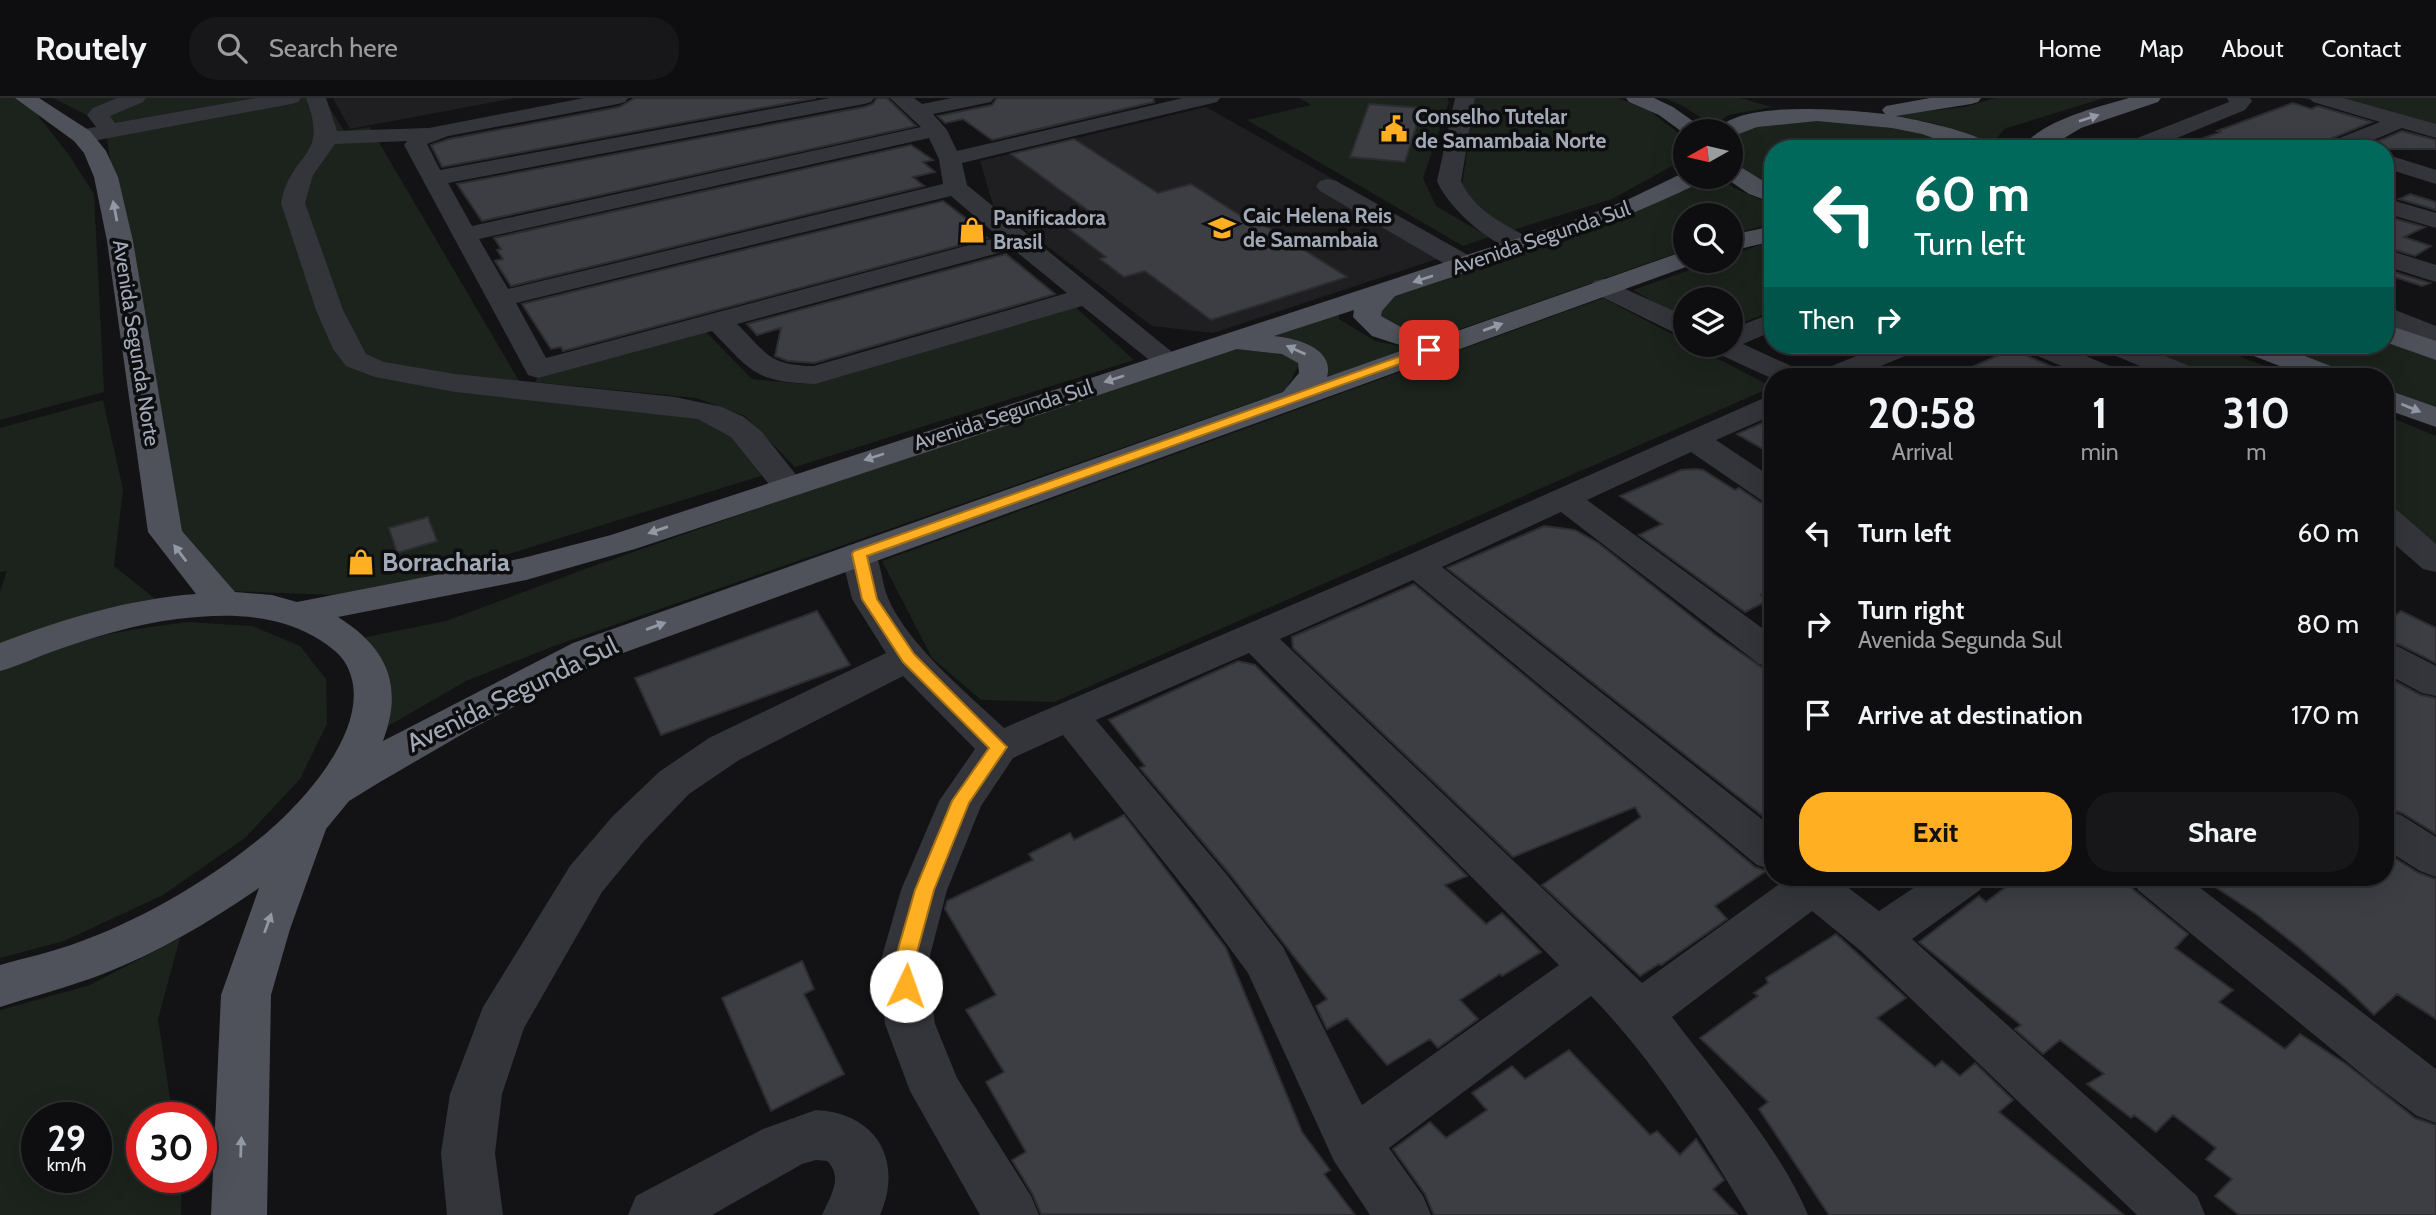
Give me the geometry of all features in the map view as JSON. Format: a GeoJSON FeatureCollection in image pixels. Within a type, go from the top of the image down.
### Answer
{"type":"FeatureCollection","features":[{"type":"Feature","properties":{"kind":"main road","name":"Avenida Segunda Norte"},"geometry":{"type":"LineString","coordinates":[[25,98],[96,133],[95,151],[114,203],[165,532],[191,567],[225,604]]}},
{"type":"Feature","properties":{"kind":"main road"},"geometry":{"type":"LineString","coordinates":[[1636,98],[1678,119]]}},
{"type":"Feature","properties":{"kind":"main road"},"geometry":{"type":"LineString","coordinates":[[1773,98],[1834,111]]}},
{"type":"Feature","properties":{"kind":"main road"},"geometry":{"type":"LineString","coordinates":[[1857,113],[1913,108],[1970,98]]}},
{"type":"Feature","properties":{"kind":"main road"},"geometry":{"type":"LineString","coordinates":[[2042,140],[2080,121],[2151,98]]}},
{"type":"Feature","properties":{"kind":"main road"},"geometry":{"type":"LineString","coordinates":[[1743,122],[1795,111],[1834,111],[1927,126],[1962,140]]}},
{"type":"Feature","properties":{"kind":"main road"},"geometry":{"type":"LineString","coordinates":[[1743,179],[1764,192]]}},
{"type":"Feature","properties":{"kind":"main road","name":"Avenida Segunda Sul"},"geometry":{"type":"LineString","coordinates":[[300,613],[526,569],[623,541],[1466,265],[1636,205],[1673,187]]}},
{"type":"Feature","properties":{"kind":"main road"},"geometry":{"type":"LineString","coordinates":[[1743,240],[1764,235]]}},
{"type":"Feature","properties":{"kind":"main road","name":"Avenida Segunda Sul"},"geometry":{"type":"LineString","coordinates":[[321,804],[397,750],[494,697],[587,652],[1673,263]]}},
{"type":"Feature","properties":{"kind":"main road"},"geometry":{"type":"LineString","coordinates":[[1384,292],[1368,309],[1367,317],[1374,326],[1391,335],[1451,342]]}},
{"type":"Feature","properties":{"kind":"main road"},"geometry":{"type":"LineString","coordinates":[[2394,335],[2436,351]]}},
{"type":"Feature","properties":{"kind":"main road"},"geometry":{"type":"LineString","coordinates":[[1233,341],[1289,346],[1312,359],[1314,374],[1295,397]]}},
{"type":"Feature","properties":{"kind":"main road"},"geometry":{"type":"LineString","coordinates":[[2274,354],[2310,368]]}},
{"type":"Feature","properties":{"kind":"main road"},"geometry":{"type":"LineString","coordinates":[[2394,402],[2436,418]]}},
{"type":"Feature","properties":{"kind":"main road"},"geometry":{"type":"LineString","coordinates":[[0,658],[79,628],[131,615],[180,607],[225,604],[265,606],[300,613],[334,628],[358,650],[371,677],[372,710],[360,748],[321,804],[266,929],[246,995],[239,1215]]}},
{"type":"Feature","properties":{"kind":"main road"},"geometry":{"type":"LineString","coordinates":[[0,986],[85,960],[173,919],[249,871],[321,804]]}},
{"type":"Feature","properties":{"kind":"street"},"geometry":{"type":"LineString","coordinates":[[136,98],[100,112],[96,133],[291,98]]}},
{"type":"Feature","properties":{"kind":"street"},"geometry":{"type":"LineString","coordinates":[[329,138],[429,134],[618,98]]}},
{"type":"Feature","properties":{"kind":"street"},"geometry":{"type":"LineString","coordinates":[[432,180],[864,98]]}},
{"type":"Feature","properties":{"kind":"street"},"geometry":{"type":"LineString","coordinates":[[465,235],[918,113],[984,98]]}},
{"type":"Feature","properties":{"kind":"street"},"geometry":{"type":"LineString","coordinates":[[950,159],[1210,98]]}},
{"type":"Feature","properties":{"kind":"street"},"geometry":{"type":"LineString","coordinates":[[1465,98],[1449,181],[1452,193],[1465,209],[1523,245]]}},
{"type":"Feature","properties":{"kind":"street"},"geometry":{"type":"LineString","coordinates":[[2153,140],[2238,106],[2242,101],[2237,98]]}},
{"type":"Feature","properties":{"kind":"street"},"geometry":{"type":"LineString","coordinates":[[2320,98],[2436,131]]}},
{"type":"Feature","properties":{"kind":"street"},"geometry":{"type":"LineString","coordinates":[[161,122],[166,131],[178,133],[319,103],[328,125],[329,138],[294,187],[293,203],[340,334],[356,361],[393,374],[675,406],[726,419],[745,432],[788,486]]}},
{"type":"Feature","properties":{"kind":"street"},"geometry":{"type":"LineString","coordinates":[[918,113],[950,159],[956,188],[1168,361]]}},
{"type":"Feature","properties":{"kind":"street"},"geometry":{"type":"LineString","coordinates":[[655,116],[672,134]]}},
{"type":"Feature","properties":{"kind":"street"},"geometry":{"type":"LineString","coordinates":[[2356,140],[2400,121]]}},
{"type":"Feature","properties":{"kind":"street"},"geometry":{"type":"LineString","coordinates":[[429,134],[419,139],[415,145],[538,369]]}},
{"type":"Feature","properties":{"kind":"street"},"geometry":{"type":"LineString","coordinates":[[2394,164],[2436,177]]}},
{"type":"Feature","properties":{"kind":"street"},"geometry":{"type":"LineString","coordinates":[[1328,186],[1466,265]]}},
{"type":"Feature","properties":{"kind":"street"},"geometry":{"type":"LineString","coordinates":[[500,299],[956,188]]}},
{"type":"Feature","properties":{"kind":"street"},"geometry":{"type":"LineString","coordinates":[[2394,208],[2436,221]]}},
{"type":"Feature","properties":{"kind":"street"},"geometry":{"type":"LineString","coordinates":[[516,389],[538,369],[1017,240]]}},
{"type":"Feature","properties":{"kind":"street"},"geometry":{"type":"LineString","coordinates":[[2394,260],[2436,275]]}},
{"type":"Feature","properties":{"kind":"street"},"geometry":{"type":"LineString","coordinates":[[1603,287],[1673,321]]}},
{"type":"Feature","properties":{"kind":"street"},"geometry":{"type":"LineString","coordinates":[[717,320],[764,367],[774,372],[815,375],[1087,296]]}},
{"type":"Feature","properties":{"kind":"street"},"geometry":{"type":"LineString","coordinates":[[2394,318],[2436,338]]}},
{"type":"Feature","properties":{"kind":"street"},"geometry":{"type":"LineString","coordinates":[[1743,334],[1764,325]]}},
{"type":"Feature","properties":{"kind":"street"},"geometry":{"type":"LineString","coordinates":[[1851,368],[1885,354]]}},
{"type":"Feature","properties":{"kind":"street"},"geometry":{"type":"LineString","coordinates":[[2057,354],[2090,368]]}},
{"type":"Feature","properties":{"kind":"street"},"geometry":{"type":"LineString","coordinates":[[2136,354],[2170,368]]}},
{"type":"Feature","properties":{"kind":"street"},"geometry":{"type":"LineString","coordinates":[[1743,355],[1772,368]]}},
{"type":"Feature","properties":{"kind":"street"},"geometry":{"type":"LineString","coordinates":[[1011,1215],[936,1091],[911,1024],[903,967],[924,890],[961,801],[999,747],[1417,565],[1764,407]]}},
{"type":"Feature","properties":{"kind":"street"},"geometry":{"type":"LineString","coordinates":[[1693,439],[1764,487]]}},
{"type":"Feature","properties":{"kind":"street"},"geometry":{"type":"LineString","coordinates":[[1563,498],[1764,648]]}},
{"type":"Feature","properties":{"kind":"street"},"geometry":{"type":"LineString","coordinates":[[2394,525],[2436,561]]}},
{"type":"Feature","properties":{"kind":"street"},"geometry":{"type":"LineString","coordinates":[[859,554],[870,599],[908,658],[999,747]]}},
{"type":"Feature","properties":{"kind":"street"},"geometry":{"type":"LineString","coordinates":[[1417,565],[1764,846]]}},
{"type":"Feature","properties":{"kind":"street"},"geometry":{"type":"LineString","coordinates":[[820,568],[870,599]]}},
{"type":"Feature","properties":{"kind":"street"},"geometry":{"type":"LineString","coordinates":[[1253,635],[1640,1013],[1727,1131],[1780,1215]]}},
{"type":"Feature","properties":{"kind":"street"},"geometry":{"type":"LineString","coordinates":[[475,1215],[468,1153],[476,1094],[500,1021],[586,879],[628,829],[674,783],[714,755],[908,658]]}},
{"type":"Feature","properties":{"kind":"street"},"geometry":{"type":"LineString","coordinates":[[2394,661],[2436,683]]}},
{"type":"Feature","properties":{"kind":"street"},"geometry":{"type":"LineString","coordinates":[[1069,715],[1211,888],[1266,961],[1353,1143],[1403,1215]]}},
{"type":"Feature","properties":{"kind":"street"},"geometry":{"type":"LineString","coordinates":[[2394,833],[2436,859]]}},
{"type":"Feature","properties":{"kind":"street"},"geometry":{"type":"LineString","coordinates":[[1640,1013],[1801,886]]}},
{"type":"Feature","properties":{"kind":"street"},"geometry":{"type":"LineString","coordinates":[[1813,886],[1878,937],[2177,1215]]}},
{"type":"Feature","properties":{"kind":"street"},"geometry":{"type":"LineString","coordinates":[[1878,937],[1951,886]]}},
{"type":"Feature","properties":{"kind":"street"},"geometry":{"type":"LineString","coordinates":[[2165,886],[2392,1068],[2436,1099]]}},
{"type":"Feature","properties":{"kind":"street"},"geometry":{"type":"LineString","coordinates":[[1353,1143],[1595,967]]}},
{"type":"Feature","properties":{"kind":"street"},"geometry":{"type":"LineString","coordinates":[[656,1215],[786,1145],[816,1135],[838,1137],[857,1154],[865,1172],[856,1208],[850,1215]]}},
{"type":"Feature","properties":{"kind":"shaded area"},"geometry":{"type":"Polygon","coordinates":[[[0,98],[24,98],[69,155],[94,194],[104,392],[0,420],[0,98]]]}},
{"type":"Feature","properties":{"kind":"shaded area"},"geometry":{"type":"Polygon","coordinates":[[[53,98],[262,98],[109,126],[53,98]]]}},
{"type":"Feature","properties":{"kind":"shaded area"},"geometry":{"type":"Polygon","coordinates":[[[280,98],[324,98],[344,131],[370,127],[522,386],[691,401],[787,468],[421,581],[335,595],[229,591],[161,527],[106,131],[280,98]]]}},
{"type":"Feature","properties":{"kind":"shaded area"},"geometry":{"type":"Polygon","coordinates":[[[333,98],[516,98],[350,129],[333,98]]]}},
{"type":"Feature","properties":{"kind":"shaded area"},"geometry":{"type":"Polygon","coordinates":[[[1299,98],[1447,98],[1449,102],[1423,178],[1436,206],[1489,237],[1463,246],[1247,120],[1311,105],[1299,98]]]}},
{"type":"Feature","properties":{"kind":"shaded area"},"geometry":{"type":"Polygon","coordinates":[[[1475,98],[1618,98],[1650,111],[1673,129],[1673,165],[1612,199],[1510,231],[1461,192],[1475,98]]]}},
{"type":"Feature","properties":{"kind":"shaded area"},"geometry":{"type":"Polygon","coordinates":[[[1664,98],[1740,98],[1772,107],[1729,115],[1722,119],[1703,119],[1664,98]]]}},
{"type":"Feature","properties":{"kind":"shaded area"},"geometry":{"type":"Polygon","coordinates":[[[1995,98],[2104,98],[2004,129],[1996,140],[1970,140],[1937,124],[1894,115],[1965,107],[1995,98]]]}},
{"type":"Feature","properties":{"kind":"shaded area"},"geometry":{"type":"Polygon","coordinates":[[[2302,98],[2436,98],[2436,136],[2302,98]]]}},
{"type":"Feature","properties":{"kind":"shaded area","name":"Caic Helena Reis de Samambaia"},"geometry":{"type":"Polygon","coordinates":[[[1206,107],[1461,251],[1213,333],[1152,326],[993,205],[980,161],[1206,107]]]}},
{"type":"Feature","properties":{"kind":"shaded area"},"geometry":{"type":"Polygon","coordinates":[[[1849,117],[1930,134],[1943,140],[1764,140],[1764,185],[1743,173],[1743,128],[1849,117]]]}},
{"type":"Feature","properties":{"kind":"shaded area"},"geometry":{"type":"Polygon","coordinates":[[[1684,189],[1736,189],[1764,201],[1764,226],[1743,231],[1743,203],[1673,203],[1673,254],[1432,339],[1397,332],[1367,312],[1370,299],[1684,189]]]}},
{"type":"Feature","properties":{"kind":"shaded area"},"geometry":{"type":"Polygon","coordinates":[[[1764,243],[1764,314],[1743,322],[1743,287],[1673,287],[1673,313],[1633,290],[1681,273],[1743,273],[1743,251],[1764,243]]]}},
{"type":"Feature","properties":{"kind":"shaded area"},"geometry":{"type":"Polygon","coordinates":[[[1603,298],[1673,335],[1673,357],[1715,357],[1764,383],[1764,391],[1054,702],[981,700],[932,658],[882,561],[1603,298]]]}},
{"type":"Feature","properties":{"kind":"shaded area"},"geometry":{"type":"Polygon","coordinates":[[[1072,304],[1134,360],[795,467],[745,416],[696,398],[535,382],[546,365],[700,326],[752,379],[803,384],[1072,304]]]}},
{"type":"Feature","properties":{"kind":"shaded area"},"geometry":{"type":"Polygon","coordinates":[[[1338,305],[1339,319],[1375,341],[1410,348],[1321,381],[1322,358],[1286,337],[1253,335],[1338,305]]]}},
{"type":"Feature","properties":{"kind":"shaded area"},"geometry":{"type":"Polygon","coordinates":[[[2394,343],[2436,359],[2436,414],[2394,397],[2394,368],[2323,368],[2288,354],[2394,354],[2394,343]]]}},
{"type":"Feature","properties":{"kind":"shaded area"},"geometry":{"type":"Polygon","coordinates":[[[1224,345],[1274,348],[1300,363],[1285,391],[554,646],[466,681],[383,729],[361,638],[446,621],[585,569],[1224,345]]]}},
{"type":"Feature","properties":{"kind":"shaded area"},"geometry":{"type":"Polygon","coordinates":[[[2154,354],[2234,354],[2269,368],[2186,368],[2154,354]]]}},
{"type":"Feature","properties":{"kind":"shaded area"},"geometry":{"type":"Polygon","coordinates":[[[103,400],[123,489],[114,566],[158,601],[78,618],[0,643],[0,591],[7,571],[0,572],[0,428],[103,400]]]}},
{"type":"Feature","properties":{"kind":"shaded area"},"geometry":{"type":"Polygon","coordinates":[[[2394,419],[2436,436],[2436,554],[2394,517],[2394,419]]]}},
{"type":"Feature","properties":{"kind":"shaded area"},"geometry":{"type":"Polygon","coordinates":[[[188,622],[252,626],[300,646],[326,679],[327,724],[300,779],[245,838],[163,895],[64,941],[0,958],[0,670],[46,651],[92,638],[188,622]]]}},
{"type":"Feature","properties":{"kind":"shaded area"},"geometry":{"type":"Polygon","coordinates":[[[180,938],[158,1019],[171,1102],[126,1102],[126,1193],[182,1193],[181,1215],[0,1215],[0,1010],[90,985],[180,938]]]}},
{"type":"Feature","properties":{"kind":"building"},"geometry":{"type":"Polygon","coordinates":[[[635,98],[816,98],[442,167],[431,145],[449,139],[619,107],[635,98]]]}},
{"type":"Feature","properties":{"kind":"building"},"geometry":{"type":"Polygon","coordinates":[[[877,98],[887,98],[916,126],[482,221],[457,184],[864,107],[873,104],[877,98]]]}},
{"type":"Feature","properties":{"kind":"building"},"geometry":{"type":"Polygon","coordinates":[[[997,98],[1153,98],[1154,102],[992,140],[963,119],[945,123],[938,116],[992,105],[997,98]]]}},
{"type":"Feature","properties":{"kind":"building"},"geometry":{"type":"Polygon","coordinates":[[[2293,103],[2311,109],[2318,106],[2372,122],[2328,140],[2198,140],[2220,132],[2217,131],[2293,103]]]}},
{"type":"Feature","properties":{"kind":"building"},"geometry":{"type":"Polygon","coordinates":[[[1369,104],[1422,108],[1405,162],[1350,157],[1369,104]]]}},
{"type":"Feature","properties":{"kind":"building"},"geometry":{"type":"Polygon","coordinates":[[[2402,131],[2436,140],[2436,149],[2394,149],[2394,140],[2380,140],[2402,131]]]}},
{"type":"Feature","properties":{"kind":"building"},"geometry":{"type":"Polygon","coordinates":[[[1074,139],[1158,193],[1191,184],[1241,216],[1247,214],[1347,277],[1211,320],[1145,271],[1124,277],[1100,259],[1106,257],[1057,220],[1089,211],[1011,154],[1074,139]]]}},
{"type":"Feature","properties":{"kind":"building"},"geometry":{"type":"Polygon","coordinates":[[[911,145],[933,160],[923,162],[935,172],[913,177],[924,186],[511,286],[495,261],[503,259],[497,250],[501,249],[494,238],[911,145]]]}},
{"type":"Feature","properties":{"kind":"building"},"geometry":{"type":"Polygon","coordinates":[[[2410,194],[2436,202],[2436,210],[2399,199],[2410,194]]]}},
{"type":"Feature","properties":{"kind":"building"},"geometry":{"type":"Polygon","coordinates":[[[943,201],[980,229],[977,230],[987,238],[563,351],[561,347],[551,349],[522,304],[943,201]]]}},
{"type":"Feature","properties":{"kind":"building"},"geometry":{"type":"Polygon","coordinates":[[[2394,218],[2425,227],[2404,237],[2431,246],[2415,256],[2394,250],[2394,218]]]}},
{"type":"Feature","properties":{"kind":"building"},"geometry":{"type":"Polygon","coordinates":[[[1006,254],[1055,294],[814,363],[788,361],[775,356],[781,328],[757,335],[747,324],[1006,254]]]}},
{"type":"Feature","properties":{"kind":"building"},"geometry":{"type":"Polygon","coordinates":[[[2394,272],[2430,283],[2422,286],[2394,277],[2394,272]]]}},
{"type":"Feature","properties":{"kind":"building"},"geometry":{"type":"Polygon","coordinates":[[[2001,354],[2023,354],[2055,368],[1970,368],[2001,354]]]}},
{"type":"Feature","properties":{"kind":"building"},"geometry":{"type":"Polygon","coordinates":[[[1764,422],[1764,450],[1737,434],[1764,422]]]}},
{"type":"Feature","properties":{"kind":"building"},"geometry":{"type":"Polygon","coordinates":[[[1681,470],[1703,470],[1735,490],[1739,488],[1764,503],[1764,594],[1761,595],[1764,602],[1745,612],[1639,535],[1662,524],[1620,496],[1681,470]]]}},
{"type":"Feature","properties":{"kind":"building"},"geometry":{"type":"Polygon","coordinates":[[[428,517],[437,541],[397,553],[389,528],[428,517]]]}},
{"type":"Feature","properties":{"kind":"building"},"geometry":{"type":"Polygon","coordinates":[[[1544,526],[1575,530],[1598,543],[1715,635],[1764,669],[1764,817],[1447,568],[1544,526]]]}},
{"type":"Feature","properties":{"kind":"building"},"geometry":{"type":"Polygon","coordinates":[[[1414,584],[1764,872],[1715,906],[1727,919],[1661,965],[1640,976],[1542,885],[1641,817],[1635,807],[1513,857],[1293,648],[1292,637],[1414,584]]]}},
{"type":"Feature","properties":{"kind":"building"},"geometry":{"type":"Polygon","coordinates":[[[817,611],[850,665],[661,735],[635,678],[817,611]]]}},
{"type":"Feature","properties":{"kind":"building"},"geometry":{"type":"Polygon","coordinates":[[[2401,611],[2436,628],[2436,663],[2394,643],[2394,616],[2401,611]]]}},
{"type":"Feature","properties":{"kind":"building"},"geometry":{"type":"Polygon","coordinates":[[[1238,661],[1255,665],[1467,876],[1445,885],[1486,924],[1502,913],[1541,952],[1460,1000],[1478,1019],[1438,1048],[1430,1039],[1387,1065],[1347,1018],[1327,1029],[1316,1006],[1327,999],[1229,873],[1140,768],[1145,766],[1109,720],[1238,661]]]}},
{"type":"Feature","properties":{"kind":"building"},"geometry":{"type":"Polygon","coordinates":[[[2394,681],[2421,695],[2436,698],[2436,834],[2394,811],[2394,681]]]}},
{"type":"Feature","properties":{"kind":"building"},"geometry":{"type":"Polygon","coordinates":[[[1124,815],[1226,948],[1302,1132],[1330,1170],[1324,1174],[1355,1215],[1041,1214],[1012,1160],[1026,1152],[986,1082],[1004,1072],[966,1010],[996,995],[945,909],[947,901],[1033,860],[1029,854],[1070,833],[1074,840],[1124,815]]]}},
{"type":"Feature","properties":{"kind":"building"},"geometry":{"type":"Polygon","coordinates":[[[2394,858],[2419,873],[2436,879],[2436,1019],[2397,994],[2374,1015],[2297,946],[2214,886],[2394,886],[2394,858]]]}},
{"type":"Feature","properties":{"kind":"building"},"geometry":{"type":"Polygon","coordinates":[[[2007,886],[2129,886],[2188,934],[2175,948],[2233,990],[2219,1002],[2285,1049],[2300,1034],[2346,1064],[2415,1118],[2436,1125],[2436,1215],[2239,1215],[2215,1196],[2232,1179],[2206,1159],[2216,1148],[2173,1115],[2156,1132],[2134,1115],[2131,1118],[2087,1084],[2104,1074],[2060,1040],[2043,1054],[2015,1029],[2021,1025],[1919,942],[1979,896],[1986,902],[2007,886]]]}},
{"type":"Feature","properties":{"kind":"building"},"geometry":{"type":"Polygon","coordinates":[[[1836,934],[1906,998],[1877,1018],[1935,1067],[1942,1061],[1960,1076],[1975,1063],[2013,1100],[1999,1112],[2124,1215],[1829,1215],[1759,1109],[1768,1102],[1700,1038],[1758,996],[1754,993],[1768,983],[1766,978],[1836,934]]]}},
{"type":"Feature","properties":{"kind":"building"},"geometry":{"type":"Polygon","coordinates":[[[802,961],[814,989],[804,994],[844,1074],[771,1111],[722,998],[802,961]]]}},
{"type":"Feature","properties":{"kind":"building"},"geometry":{"type":"Polygon","coordinates":[[[1569,1050],[1650,1135],[1657,1131],[1680,1155],[1696,1139],[1724,1180],[1713,1189],[1738,1215],[1434,1215],[1425,1194],[1393,1149],[1430,1122],[1446,1138],[1487,1110],[1472,1093],[1512,1066],[1525,1079],[1569,1050]]]}},
{"type":"Feature","properties":{"kind":"place","name":"Conselho Tutelar de Samambaia Norte"},"geometry":{"type":"Point","coordinates":[1394,129]}},
{"type":"Feature","properties":{"kind":"place","name":"Caic Helena Reis de Samambaia"},"geometry":{"type":"Point","coordinates":[1222,228]}},
{"type":"Feature","properties":{"kind":"place","name":"Panificadora Brasil"},"geometry":{"type":"Point","coordinates":[972,230]}},
{"type":"Feature","properties":{"kind":"place","name":"Borracharia"},"geometry":{"type":"Point","coordinates":[361,562]}},
{"type":"Feature","properties":{"kind":"route"},"geometry":{"type":"LineString","coordinates":[[906,986],[903,967],[924,890],[961,801],[999,747],[908,658],[870,599],[859,554],[1429,350]]}}]}
